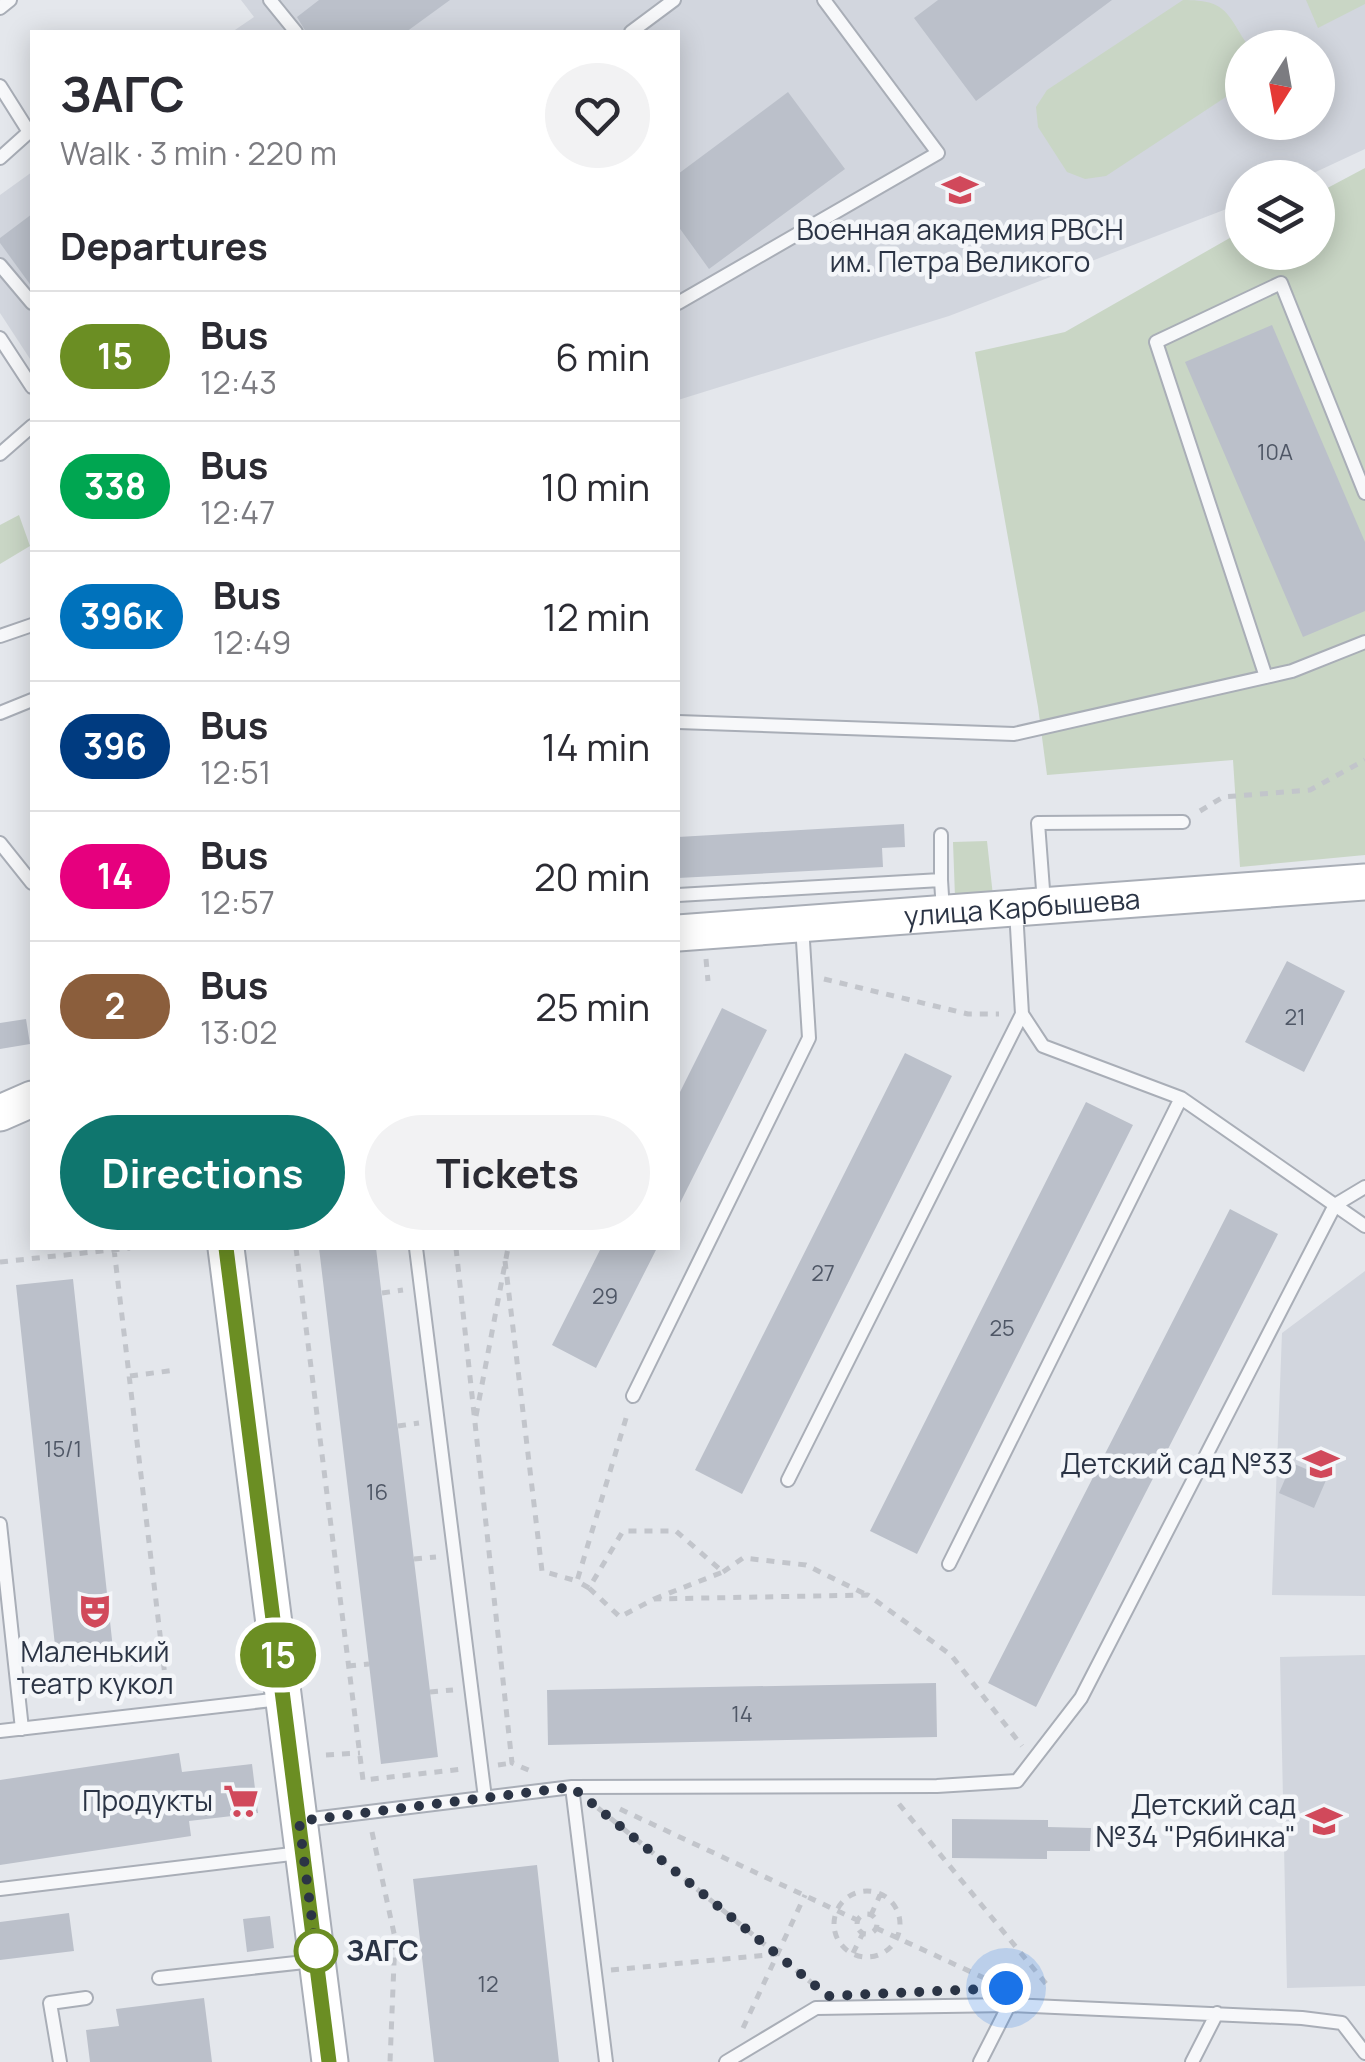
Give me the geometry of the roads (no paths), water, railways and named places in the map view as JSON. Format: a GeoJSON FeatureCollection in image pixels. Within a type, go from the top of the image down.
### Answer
{"type":"FeatureCollection","features":[{"type":"Feature","properties":{"kind":"street","name":"улица Карбышева"},"geometry":{"type":"LineString","coordinates":[[680,933],[802,924],[942,897],[1030,906],[1365,882]]}},
{"type":"Feature","properties":{"kind":"street"},"geometry":{"type":"LineString","coordinates":[[0,1113],[30,1100]]}},
{"type":"Feature","properties":{"kind":"street"},"geometry":{"type":"LineString","coordinates":[[226,1250],[330,2062]]}},
{"type":"Feature","properties":{"kind":"lane"},"geometry":{"type":"LineString","coordinates":[[0,8],[10,0]]}},
{"type":"Feature","properties":{"kind":"lane"},"geometry":{"type":"LineString","coordinates":[[270,0],[294,30]]}},
{"type":"Feature","properties":{"kind":"lane"},"geometry":{"type":"LineString","coordinates":[[634,30],[674,0]]}},
{"type":"Feature","properties":{"kind":"lane"},"geometry":{"type":"LineString","coordinates":[[680,302],[938,153],[824,0]]}},
{"type":"Feature","properties":{"kind":"lane"},"geometry":{"type":"LineString","coordinates":[[0,86],[29,132],[0,158]]}},
{"type":"Feature","properties":{"kind":"lane"},"geometry":{"type":"LineString","coordinates":[[0,265],[30,301]]}},
{"type":"Feature","properties":{"kind":"lane"},"geometry":{"type":"LineString","coordinates":[[1266,677],[1156,342],[1281,283],[1365,493]]}},
{"type":"Feature","properties":{"kind":"lane"},"geometry":{"type":"LineString","coordinates":[[0,338],[30,384]]}},
{"type":"Feature","properties":{"kind":"lane"},"geometry":{"type":"LineString","coordinates":[[0,454],[30,428]]}},
{"type":"Feature","properties":{"kind":"lane"},"geometry":{"type":"LineString","coordinates":[[0,636],[30,626]]}},
{"type":"Feature","properties":{"kind":"lane"},"geometry":{"type":"LineString","coordinates":[[680,722],[1014,734],[1292,671],[1365,642]]}},
{"type":"Feature","properties":{"kind":"lane"},"geometry":{"type":"LineString","coordinates":[[0,713],[30,701]]}},
{"type":"Feature","properties":{"kind":"lane"},"geometry":{"type":"LineString","coordinates":[[788,1480],[1022,1014],[1038,823],[1182,822]]}},
{"type":"Feature","properties":{"kind":"lane"},"geometry":{"type":"LineString","coordinates":[[680,895],[942,897],[941,835]]}},
{"type":"Feature","properties":{"kind":"lane"},"geometry":{"type":"LineString","coordinates":[[0,843],[30,880]]}},
{"type":"Feature","properties":{"kind":"lane"},"geometry":{"type":"LineString","coordinates":[[633,1396],[809,1038],[802,924]]}},
{"type":"Feature","properties":{"kind":"lane"},"geometry":{"type":"LineString","coordinates":[[1022,1014],[1043,1046],[1181,1098],[1365,1226]]}},
{"type":"Feature","properties":{"kind":"lane"},"geometry":{"type":"LineString","coordinates":[[948,1564],[1181,1098]]}},
{"type":"Feature","properties":{"kind":"lane"},"geometry":{"type":"LineString","coordinates":[[0,1889],[301,1837],[368,1812],[572,1787],[1017,1782],[1080,1698],[1335,1205],[1365,1187]]}},
{"type":"Feature","properties":{"kind":"lane"},"geometry":{"type":"LineString","coordinates":[[416,1250],[484,1798]]}},
{"type":"Feature","properties":{"kind":"lane"},"geometry":{"type":"LineString","coordinates":[[0,1524],[22,1728]]}},
{"type":"Feature","properties":{"kind":"lane"},"geometry":{"type":"LineString","coordinates":[[0,1731],[283,1699]]}},
{"type":"Feature","properties":{"kind":"lane"},"geometry":{"type":"LineString","coordinates":[[572,1787],[606,2062]]}},
{"type":"Feature","properties":{"kind":"lane"},"geometry":{"type":"LineString","coordinates":[[160,1978],[317,1961]]}},
{"type":"Feature","properties":{"kind":"lane"},"geometry":{"type":"LineString","coordinates":[[60,2062],[50,2003],[86,1998]]}},
{"type":"Feature","properties":{"kind":"lane"},"geometry":{"type":"LineString","coordinates":[[980,2062],[1009,2005]]}},
{"type":"Feature","properties":{"kind":"lane"},"geometry":{"type":"LineString","coordinates":[[727,2062],[816,2008],[1009,2005],[1217,2013],[1342,2023],[1365,2053]]}},
{"type":"Feature","properties":{"kind":"lane"},"geometry":{"type":"LineString","coordinates":[[1192,2062],[1217,2013]]}},
{"type":"Feature","properties":{"kind":"place","name":"Военная академия РВСН им. Петра Великого"},"geometry":{"type":"Point","coordinates":[960,190]}},
{"type":"Feature","properties":{"kind":"place","name":"Детский сад №33"},"geometry":{"type":"Point","coordinates":[1321,1464]}},
{"type":"Feature","properties":{"kind":"place","name":"Маленький театр кукол"},"geometry":{"type":"Point","coordinates":[95,1611]}},
{"type":"Feature","properties":{"kind":"place","name":"Продукты"},"geometry":{"type":"Point","coordinates":[241,1801]}},
{"type":"Feature","properties":{"kind":"place","name":"Детский сад №34 \"Рябинка\""},"geometry":{"type":"Point","coordinates":[1324,1821]}},
{"type":"Feature","properties":{"kind":"place","name":"ЗАГС"},"geometry":{"type":"Point","coordinates":[316,1951]}}]}
